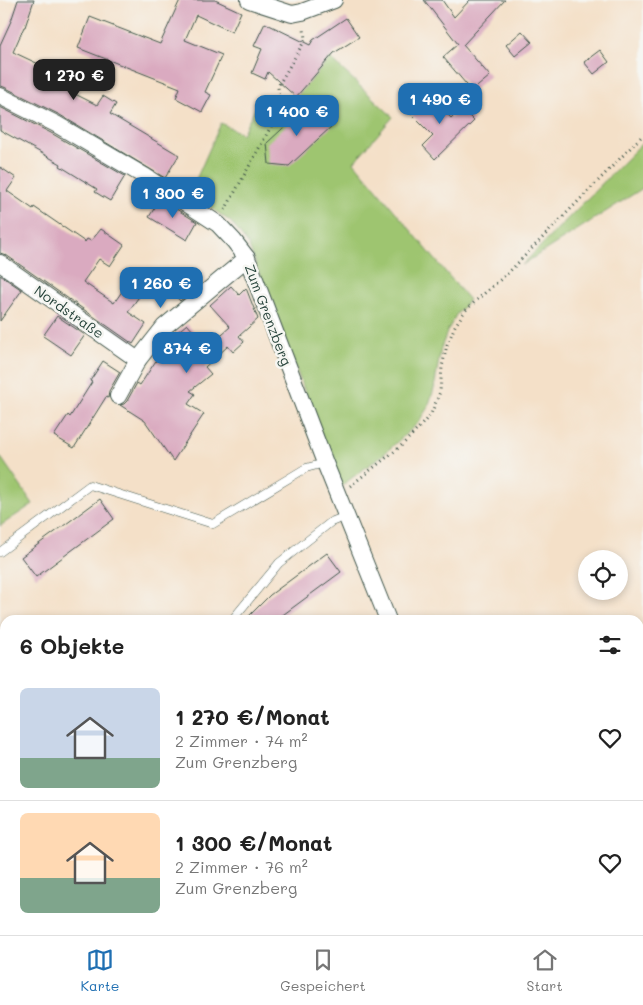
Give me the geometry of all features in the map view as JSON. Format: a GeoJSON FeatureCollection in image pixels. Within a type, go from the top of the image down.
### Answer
{"type":"FeatureCollection","features":[{"type":"Feature","properties":{"kind":"street"},"geometry":{"type":"LineString","coordinates":[[249,0],[292,14],[334,0]]}},
{"type":"Feature","properties":{"kind":"street","name":"Zum Grenzberg"},"geometry":{"type":"LineString","coordinates":[[0,96],[56,124],[146,177],[218,224],[234,241],[246,258],[386,615]]}},
{"type":"Feature","properties":{"kind":"street"},"geometry":{"type":"LineString","coordinates":[[118,396],[138,360],[164,327],[246,258]]}},
{"type":"Feature","properties":{"kind":"street","name":"Nordstraße"},"geometry":{"type":"LineString","coordinates":[[0,263],[138,360]]}},
{"type":"Feature","properties":{"kind":"lane"},"geometry":{"type":"LineString","coordinates":[[0,552],[90,484],[213,524],[306,468],[325,463]]}},
{"type":"Feature","properties":{"kind":"lane"},"geometry":{"type":"LineString","coordinates":[[236,615],[280,563],[331,522],[346,516]]}},
{"type":"Feature","properties":{"kind":"path"},"geometry":{"type":"LineString","coordinates":[[218,224],[279,112],[278,86],[305,40],[302,12]]}},
{"type":"Feature","properties":{"kind":"path"},"geometry":{"type":"LineString","coordinates":[[338,495],[400,447],[431,414],[440,392],[442,367],[447,345],[455,326],[466,311],[480,296],[508,273],[643,135]]}},
{"type":"Feature","properties":{"kind":"green space"},"geometry":{"type":"Polygon","coordinates":[[[330,58],[393,117],[354,162],[469,300],[456,315],[448,330],[441,348],[434,389],[428,407],[418,423],[384,454],[341,486],[248,244],[231,222],[190,193],[221,123],[242,134],[258,103],[278,117],[330,58]]]}},
{"type":"Feature","properties":{"kind":"green space"},"geometry":{"type":"Polygon","coordinates":[[[643,142],[643,188],[522,265],[643,142]]]}},
{"type":"Feature","properties":{"kind":"green space"},"geometry":{"type":"Polygon","coordinates":[[[0,456],[33,504],[0,526],[0,456]]]}},
{"type":"Feature","properties":{"kind":"building"},"geometry":{"type":"Polygon","coordinates":[[[18,0],[34,0],[25,27],[13,52],[62,75],[57,85],[97,105],[103,96],[116,104],[110,114],[179,155],[165,178],[60,115],[0,86],[0,45],[18,0]]]}},
{"type":"Feature","properties":{"kind":"building"},"geometry":{"type":"Polygon","coordinates":[[[180,0],[215,0],[241,12],[232,32],[196,15],[185,40],[222,55],[205,92],[211,95],[202,112],[176,98],[180,88],[78,48],[90,17],[160,44],[180,0]]]}},
{"type":"Feature","properties":{"kind":"building"},"geometry":{"type":"Polygon","coordinates":[[[424,0],[442,0],[454,17],[470,0],[505,0],[463,45],[490,76],[472,91],[443,57],[458,44],[424,0]]]}},
{"type":"Feature","properties":{"kind":"building"},"geometry":{"type":"Polygon","coordinates":[[[346,18],[359,37],[334,53],[296,97],[268,72],[265,79],[252,73],[262,49],[254,46],[265,23],[310,45],[313,40],[346,18]]]}},
{"type":"Feature","properties":{"kind":"building"},"geometry":{"type":"Polygon","coordinates":[[[522,31],[532,42],[515,56],[506,45],[522,31]]]}},
{"type":"Feature","properties":{"kind":"building"},"geometry":{"type":"Polygon","coordinates":[[[600,50],[609,62],[594,74],[584,62],[600,50]]]}},
{"type":"Feature","properties":{"kind":"building"},"geometry":{"type":"Polygon","coordinates":[[[428,94],[451,118],[461,108],[474,121],[435,159],[423,146],[433,136],[409,112],[428,94]]]}},
{"type":"Feature","properties":{"kind":"building"},"geometry":{"type":"Polygon","coordinates":[[[310,103],[332,126],[289,166],[269,164],[267,143],[310,103]]]}},
{"type":"Feature","properties":{"kind":"building"},"geometry":{"type":"Polygon","coordinates":[[[0,107],[51,133],[125,176],[110,201],[95,192],[97,189],[60,166],[61,164],[0,130],[0,107]]]}},
{"type":"Feature","properties":{"kind":"building"},"geometry":{"type":"Polygon","coordinates":[[[0,167],[16,178],[7,191],[85,242],[87,239],[91,241],[101,229],[124,245],[110,266],[99,259],[83,282],[114,303],[134,274],[148,284],[128,312],[146,324],[133,344],[6,255],[0,253],[0,167]]]}},
{"type":"Feature","properties":{"kind":"building"},"geometry":{"type":"Polygon","coordinates":[[[160,199],[197,222],[187,240],[149,217],[160,199]]]}},
{"type":"Feature","properties":{"kind":"building"},"geometry":{"type":"Polygon","coordinates":[[[182,271],[197,287],[180,301],[166,285],[182,271]]]}},
{"type":"Feature","properties":{"kind":"building"},"geometry":{"type":"Polygon","coordinates":[[[0,275],[22,290],[0,321],[0,275]]]}},
{"type":"Feature","properties":{"kind":"building"},"geometry":{"type":"Polygon","coordinates":[[[231,286],[239,295],[246,288],[258,319],[239,336],[244,342],[233,352],[228,346],[205,367],[211,374],[190,391],[195,394],[188,404],[204,414],[173,461],[145,421],[120,405],[127,401],[137,383],[140,385],[161,353],[158,351],[161,346],[187,324],[207,347],[230,327],[210,305],[231,286]]]}},
{"type":"Feature","properties":{"kind":"building"},"geometry":{"type":"Polygon","coordinates":[[[57,316],[85,335],[71,355],[43,336],[57,316]]]}},
{"type":"Feature","properties":{"kind":"building"},"geometry":{"type":"Polygon","coordinates":[[[103,361],[120,372],[109,391],[108,398],[106,397],[74,448],[54,436],[68,415],[70,417],[103,361]]]}},
{"type":"Feature","properties":{"kind":"building"},"geometry":{"type":"Polygon","coordinates":[[[100,499],[114,519],[36,577],[21,557],[100,499]]]}},
{"type":"Feature","properties":{"kind":"building"},"geometry":{"type":"Polygon","coordinates":[[[327,553],[341,572],[283,615],[250,615],[270,595],[327,553]]]}}]}
